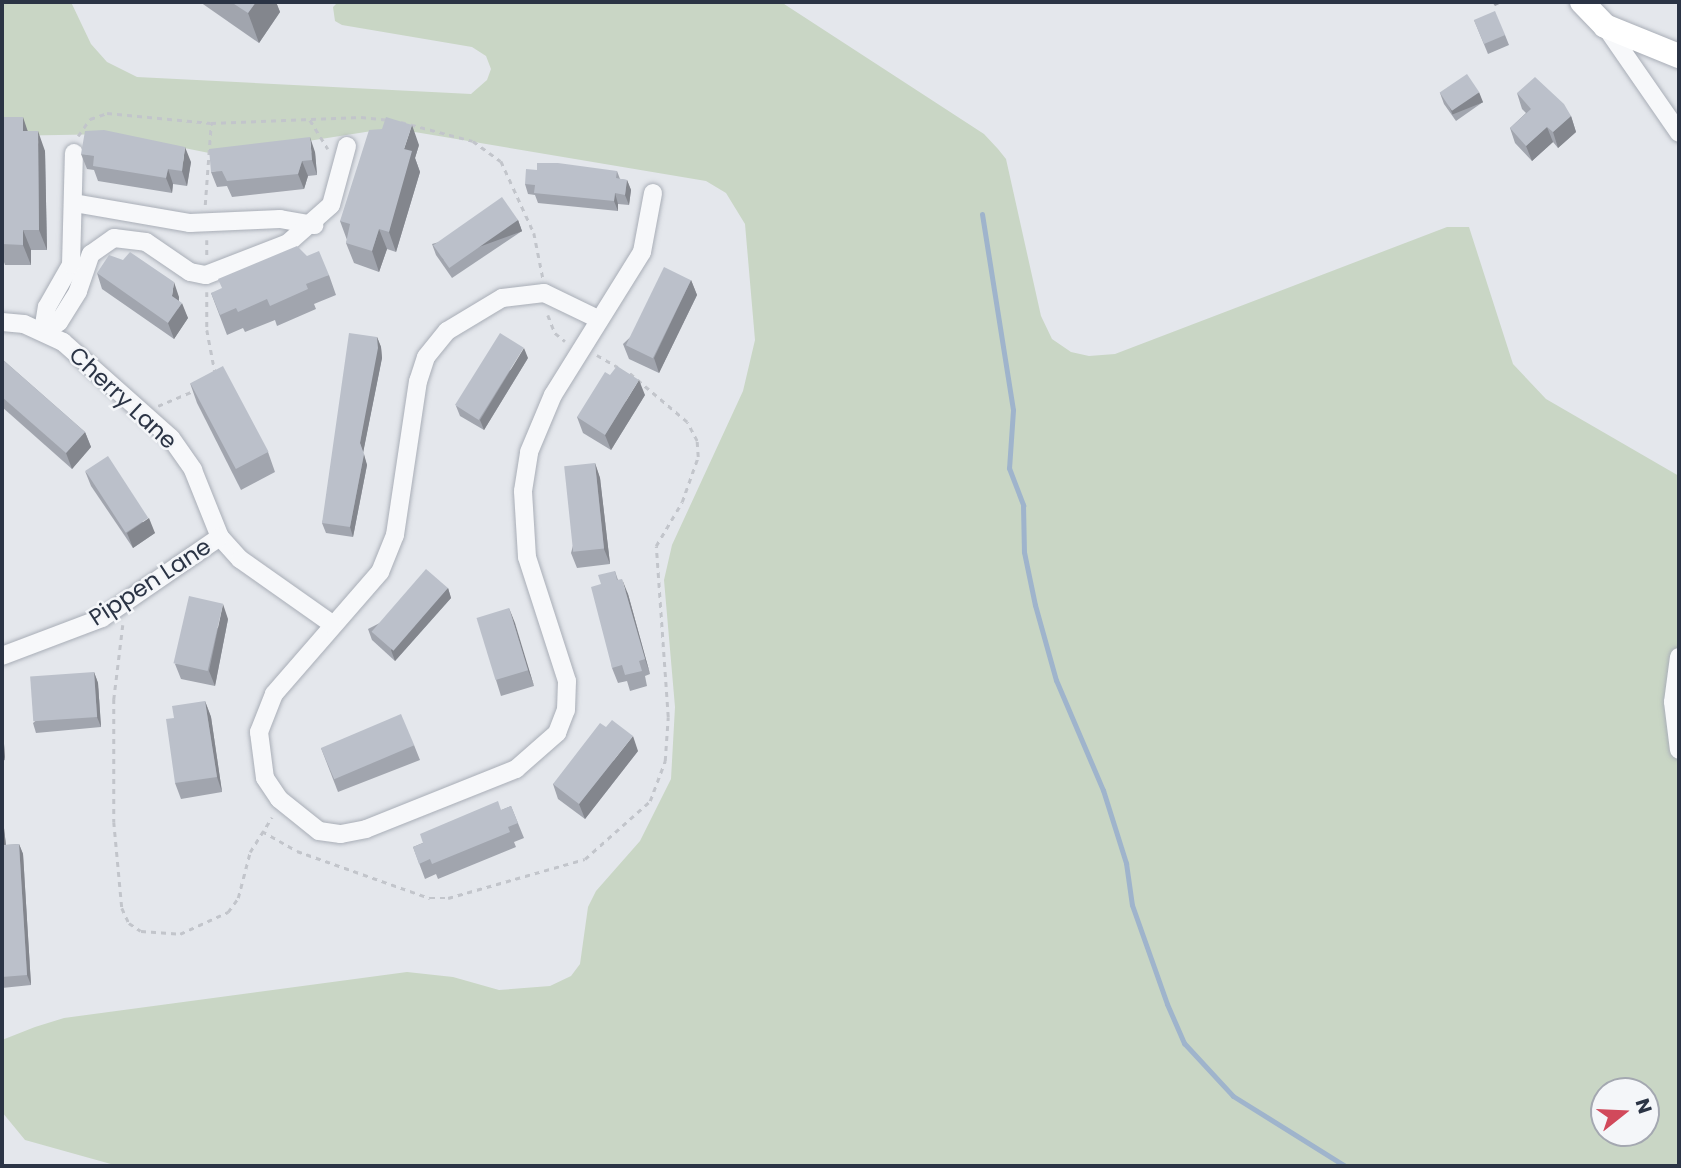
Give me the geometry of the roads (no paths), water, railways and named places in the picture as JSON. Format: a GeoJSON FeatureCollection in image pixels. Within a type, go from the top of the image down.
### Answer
{"type":"FeatureCollection","features":[{"type":"Feature","properties":{"kind":"main road"},"geometry":{"type":"LineString","coordinates":[[1581,2],[1605,26],[1679,56]]}},
{"type":"Feature","properties":{"kind":"street"},"geometry":{"type":"LineString","coordinates":[[1605,26],[1679,132]]}},
{"type":"Feature","properties":{"kind":"street"},"geometry":{"type":"LineString","coordinates":[[43,331],[59,322],[78,290],[91,254],[114,239],[146,243],[190,272],[206,275],[288,243],[314,225],[331,205],[342,173],[347,146]]}},
{"type":"Feature","properties":{"kind":"street"},"geometry":{"type":"LineString","coordinates":[[43,331],[47,307],[57,296],[71,265],[74,153]]}},
{"type":"Feature","properties":{"kind":"street"},"geometry":{"type":"LineString","coordinates":[[598,320],[544,293],[502,298],[476,310],[447,331],[426,357],[418,381],[395,535],[380,572],[332,624],[274,694],[259,732],[265,778],[284,804],[319,831],[341,834],[366,830],[516,769],[557,733],[566,710],[568,681],[527,556],[523,491],[541,419],[598,320],[642,252],[653,193]]}},
{"type":"Feature","properties":{"kind":"street"},"geometry":{"type":"LineString","coordinates":[[74,203],[206,224],[280,219],[314,225]]}},
{"type":"Feature","properties":{"kind":"street","name":"Cherry Lane"},"geometry":{"type":"LineString","coordinates":[[2,322],[43,331],[63,342],[171,438],[193,470],[220,537],[240,559],[332,624]]}},
{"type":"Feature","properties":{"kind":"street","name":"Pippen Lane"},"geometry":{"type":"LineString","coordinates":[[2,656],[117,609],[220,537]]}},
{"type":"Feature","properties":{"kind":"street"},"geometry":{"type":"LineString","coordinates":[[1679,657],[1673,702],[1679,750]]}},
{"type":"Feature","properties":{"kind":"waterway"},"geometry":{"type":"LineString","coordinates":[[982,214],[1013,410],[1009,468],[1023,505],[1024,552],[1035,605],[1056,680],[1103,790],[1126,863],[1132,905],[1167,1004],[1184,1043],[1233,1096],[1345,1166]]}}]}
